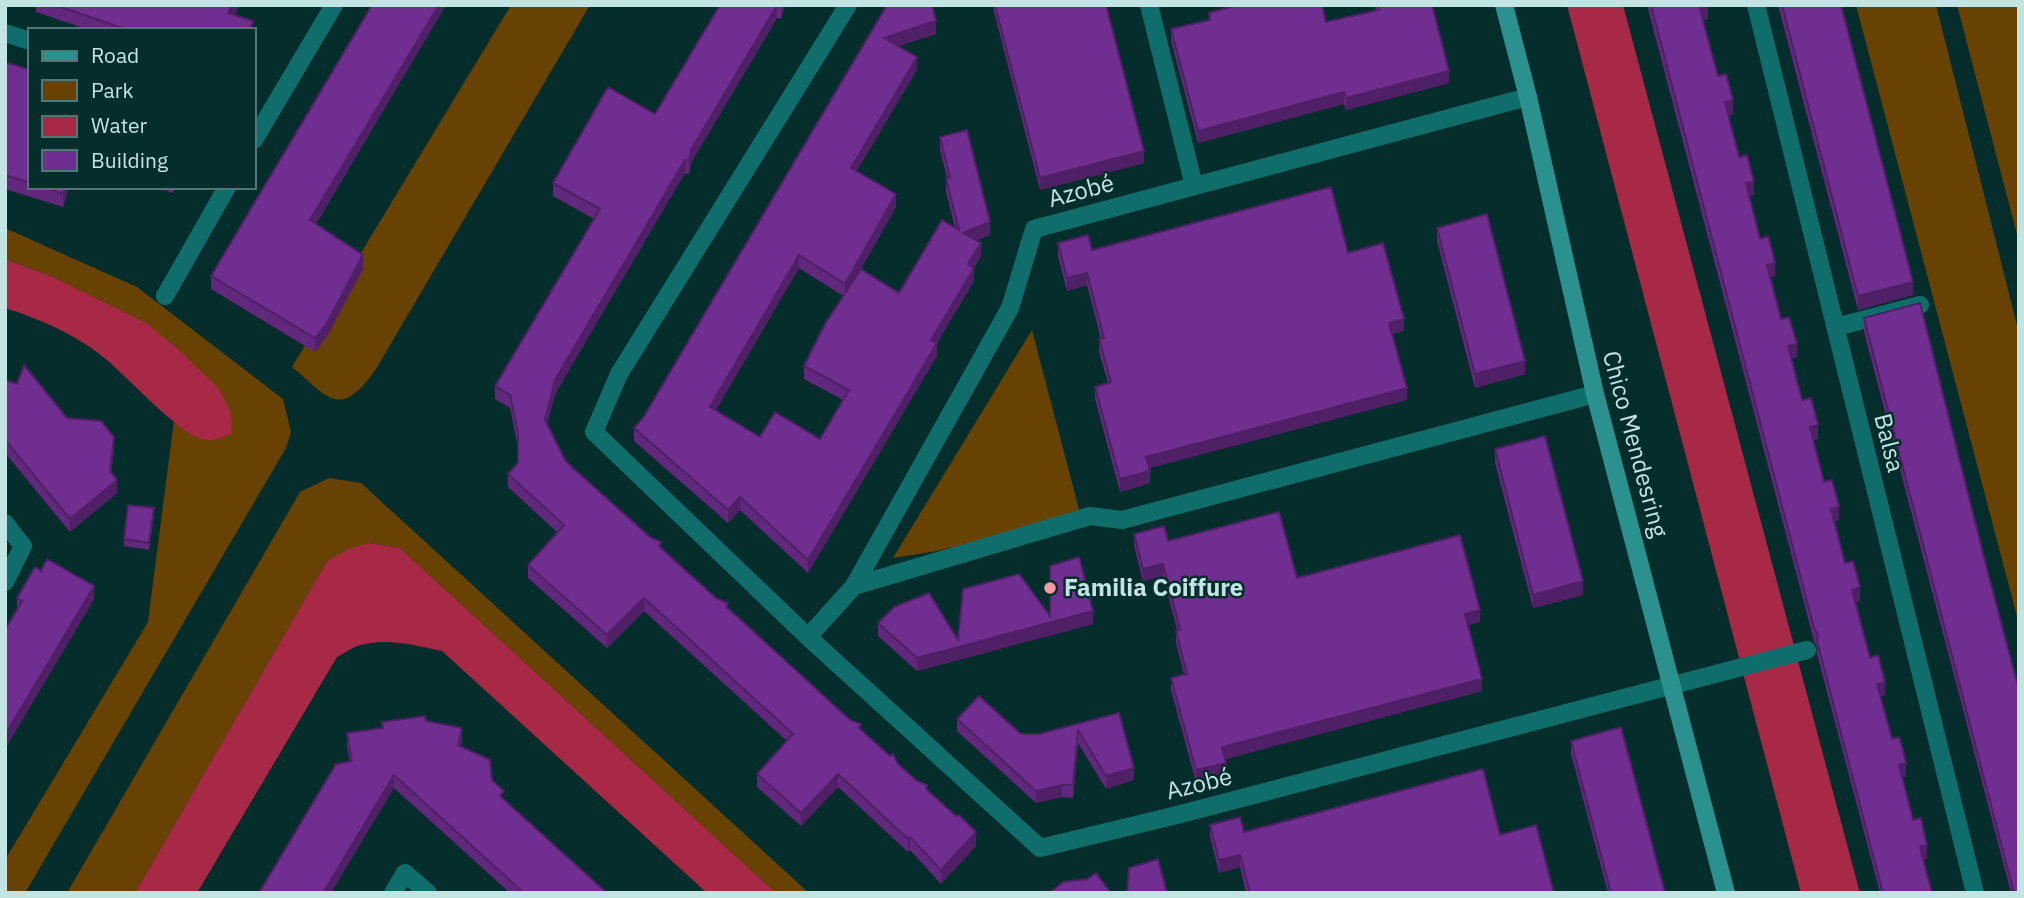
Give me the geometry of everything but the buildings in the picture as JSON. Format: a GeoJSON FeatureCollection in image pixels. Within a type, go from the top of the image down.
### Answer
{"type":"FeatureCollection","features":[{"type":"Feature","properties":{"kind":"street"},"geometry":{"type":"LineString","coordinates":[[260,117],[334,5]]}},
{"type":"Feature","properties":{"kind":"street","name":"Azobé"},"geometry":{"type":"LineString","coordinates":[[848,5],[619,374],[594,432],[808,637],[1040,848],[1177,815],[1673,685]]}},
{"type":"Feature","properties":{"kind":"street"},"geometry":{"type":"LineString","coordinates":[[1149,5],[1194,186]]}},
{"type":"Feature","properties":{"kind":"street","name":"Chico Mendesring"},"geometry":{"type":"LineString","coordinates":[[1504,5],[1528,97],[1595,394],[1726,893]]}},
{"type":"Feature","properties":{"kind":"street","name":"Balsa"},"geometry":{"type":"LineString","coordinates":[[1756,5],[1975,893]]}},
{"type":"Feature","properties":{"kind":"street"},"geometry":{"type":"LineString","coordinates":[[5,33],[28,40]]}},
{"type":"Feature","properties":{"kind":"street","name":"Azobé"},"geometry":{"type":"LineString","coordinates":[[808,637],[854,586],[1010,308],[1034,229],[1528,97]]}},
{"type":"Feature","properties":{"kind":"street"},"geometry":{"type":"LineString","coordinates":[[165,296],[226,189]]}},
{"type":"Feature","properties":{"kind":"street"},"geometry":{"type":"LineString","coordinates":[[1836,327],[1920,305]]}},
{"type":"Feature","properties":{"kind":"street"},"geometry":{"type":"LineString","coordinates":[[854,586],[1090,516],[1122,520],[1595,394]]}},
{"type":"Feature","properties":{"kind":"street"},"geometry":{"type":"LineString","coordinates":[[5,523],[23,546],[5,582]]}},
{"type":"Feature","properties":{"kind":"street"},"geometry":{"type":"LineString","coordinates":[[1673,685],[1807,650]]}},
{"type":"Feature","properties":{"kind":"street"},"geometry":{"type":"LineString","coordinates":[[393,893],[405,873],[428,893]]}},
{"type":"Feature","properties":{"kind":"green space"},"geometry":{"type":"Polygon","coordinates":[[[511,5],[590,5],[376,369],[353,395],[335,399],[326,395],[292,367],[511,5]]]}},
{"type":"Feature","properties":{"kind":"green space"},"geometry":{"type":"Polygon","coordinates":[[[1856,5],[1936,5],[2019,333],[2019,624],[1856,5]]]}},
{"type":"Feature","properties":{"kind":"green space"},"geometry":{"type":"Polygon","coordinates":[[[1957,5],[2019,5],[2019,242],[1957,5]]]}},
{"type":"Feature","properties":{"kind":"green space"},"geometry":{"type":"Polygon","coordinates":[[[5,228],[137,287],[283,399],[291,432],[286,448],[25,893],[5,893],[5,860],[148,622],[174,420],[180,426],[178,349],[145,323],[53,277],[5,259],[5,228]]]}},
{"type":"Feature","properties":{"kind":"green space"},"geometry":{"type":"Polygon","coordinates":[[[1032,330],[1081,517],[937,551],[893,558],[1032,330]]]}},
{"type":"Feature","properties":{"kind":"green space"},"geometry":{"type":"Polygon","coordinates":[[[329,478],[361,483],[809,893],[776,893],[400,548],[369,543],[327,561],[135,893],[67,893],[300,492],[329,478]]]}},
{"type":"Feature","properties":{"kind":"water"},"geometry":{"type":"Polygon","coordinates":[[[1567,5],[1623,5],[1860,893],[1801,893],[1567,5]]]}},
{"type":"Feature","properties":{"kind":"water"},"geometry":{"type":"Polygon","coordinates":[[[5,259],[53,277],[146,323],[178,349],[219,389],[231,413],[232,433],[209,440],[191,434],[91,348],[55,328],[5,308],[5,259]]]}},
{"type":"Feature","properties":{"kind":"water"},"geometry":{"type":"Polygon","coordinates":[[[369,543],[400,548],[776,893],[707,893],[442,651],[410,644],[378,642],[357,646],[337,657],[197,893],[135,893],[327,561],[351,548],[369,543]]]}},
{"type":"Feature","properties":{"kind":"place","name":"Familia Coiffure"},"geometry":{"type":"Point","coordinates":[1050,588]}}]}
